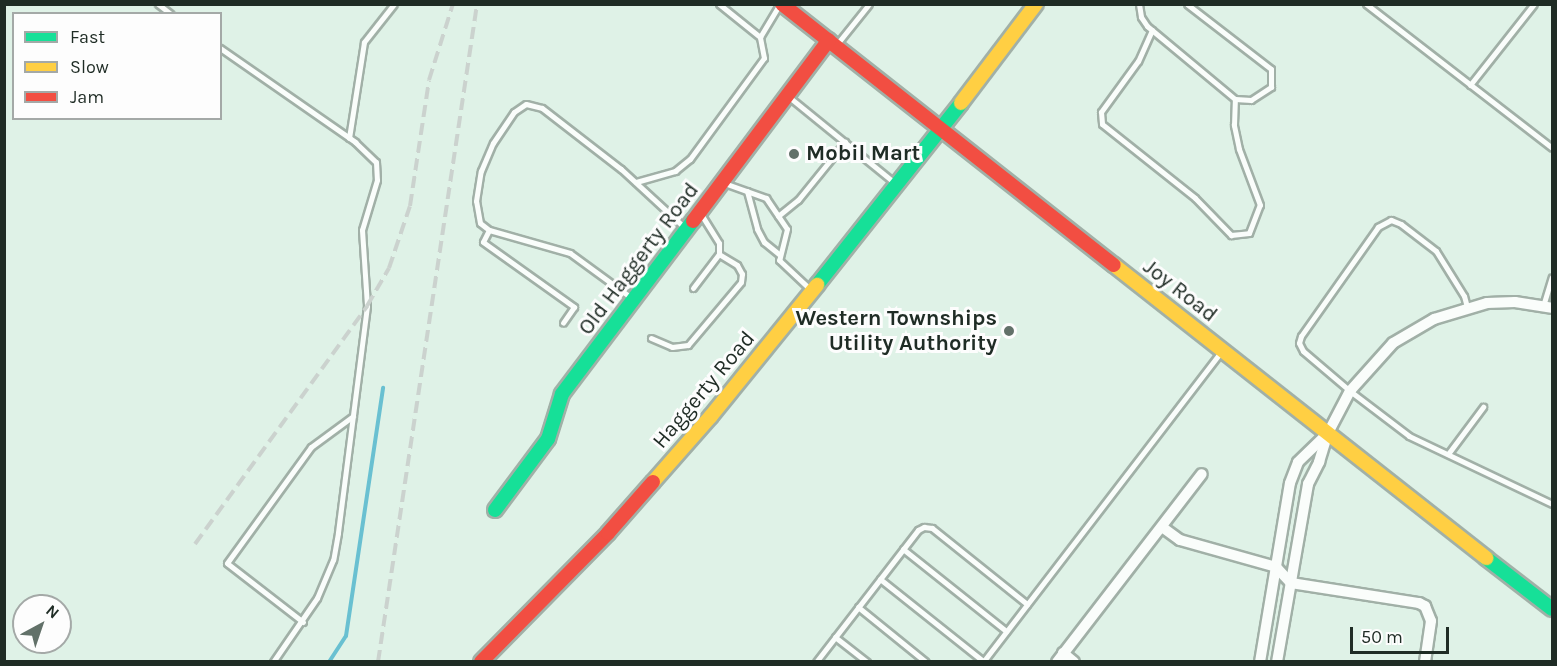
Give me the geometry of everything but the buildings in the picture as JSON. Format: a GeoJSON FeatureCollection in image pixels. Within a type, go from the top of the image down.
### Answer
{"type":"FeatureCollection","features":[{"type":"Feature","properties":{"kind":"street","name":"Joy Road"},"geometry":{"type":"LineString","coordinates":[[781,4],[1552,609]]}},
{"type":"Feature","properties":{"kind":"street","name":"Haggerty Road"},"geometry":{"type":"LineString","coordinates":[[481,662],[542,602],[653,484],[941,130],[1031,7]]}},
{"type":"Feature","properties":{"kind":"street","name":"Old Haggerty Road"},"geometry":{"type":"LineString","coordinates":[[495,510],[548,439],[562,394],[788,96],[832,43]]}},
{"type":"Feature","properties":{"kind":"street"},"geometry":{"type":"LineString","coordinates":[[1277,662],[1308,484],[1319,462],[1328,433],[1350,391],[1393,343],[1434,319],[1467,307],[1515,302],[1548,307]]}},
{"type":"Feature","properties":{"kind":"street"},"geometry":{"type":"LineString","coordinates":[[1260,662],[1290,483],[1295,467],[1328,433]]}},
{"type":"Feature","properties":{"kind":"street"},"geometry":{"type":"LineString","coordinates":[[1074,662],[1060,657],[1202,474]]}},
{"type":"Feature","properties":{"kind":"street"},"geometry":{"type":"LineString","coordinates":[[1162,527],[1180,540],[1276,567],[1291,583],[1419,603],[1425,606],[1431,621],[1425,662]]}},
{"type":"Feature","properties":{"kind":"lane"},"geometry":{"type":"LineString","coordinates":[[349,138],[364,42],[394,4]]}},
{"type":"Feature","properties":{"kind":"lane"},"geometry":{"type":"LineString","coordinates":[[636,182],[675,171],[690,159],[764,58],[760,38],[719,4]]}},
{"type":"Feature","properties":{"kind":"lane"},"geometry":{"type":"LineString","coordinates":[[760,38],[781,4]]}},
{"type":"Feature","properties":{"kind":"lane"},"geometry":{"type":"LineString","coordinates":[[832,43],[869,4]]}},
{"type":"Feature","properties":{"kind":"lane"},"geometry":{"type":"LineString","coordinates":[[1139,4],[1141,17],[1152,30],[1235,99],[1251,100],[1271,87],[1271,69],[1187,4]]}},
{"type":"Feature","properties":{"kind":"lane"},"geometry":{"type":"LineString","coordinates":[[1366,4],[1552,148]]}},
{"type":"Feature","properties":{"kind":"lane"},"geometry":{"type":"LineString","coordinates":[[1470,85],[1534,4]]}},
{"type":"Feature","properties":{"kind":"lane"},"geometry":{"type":"LineString","coordinates":[[1152,30],[1138,62],[1101,112],[1102,124],[1195,198],[1231,235],[1249,233],[1260,206],[1239,149],[1234,125],[1235,99]]}},
{"type":"Feature","properties":{"kind":"lane"},"geometry":{"type":"LineString","coordinates":[[222,49],[349,138],[376,162],[377,180],[362,230],[367,306],[333,560],[317,598],[273,662]]}},
{"type":"Feature","properties":{"kind":"lane"},"geometry":{"type":"LineString","coordinates":[[788,96],[897,184]]}},
{"type":"Feature","properties":{"kind":"lane"},"geometry":{"type":"LineString","coordinates":[[634,300],[570,253],[489,230],[480,223],[476,201],[481,171],[514,112],[526,104],[542,108],[636,182],[687,230]]}},
{"type":"Feature","properties":{"kind":"lane"},"geometry":{"type":"LineString","coordinates":[[778,216],[798,200],[845,142]]}},
{"type":"Feature","properties":{"kind":"lane"},"geometry":{"type":"LineString","coordinates":[[723,183],[766,198],[787,228],[787,237],[779,254],[779,260],[812,291]]}},
{"type":"Feature","properties":{"kind":"lane"},"geometry":{"type":"LineString","coordinates":[[747,191],[757,229],[764,242],[779,254]]}},
{"type":"Feature","properties":{"kind":"lane"},"geometry":{"type":"LineString","coordinates":[[693,288],[719,254],[719,243],[700,213]]}},
{"type":"Feature","properties":{"kind":"lane"},"geometry":{"type":"LineString","coordinates":[[1467,307],[1464,296],[1436,251],[1401,224],[1391,220],[1384,222],[1307,327],[1299,343],[1303,351],[1350,391],[1409,436],[1552,504]]}},
{"type":"Feature","properties":{"kind":"lane"},"geometry":{"type":"LineString","coordinates":[[489,230],[483,242],[574,307],[563,323]]}},
{"type":"Feature","properties":{"kind":"lane"},"geometry":{"type":"LineString","coordinates":[[651,338],[672,347],[687,345],[741,282],[742,274],[738,266],[719,254]]}},
{"type":"Feature","properties":{"kind":"lane"},"geometry":{"type":"LineString","coordinates":[[1548,307],[1552,277]]}},
{"type":"Feature","properties":{"kind":"lane"},"geometry":{"type":"LineString","coordinates":[[880,579],[983,661],[1222,350]]}},
{"type":"Feature","properties":{"kind":"lane"},"geometry":{"type":"LineString","coordinates":[[1448,454],[1483,407]]}},
{"type":"Feature","properties":{"kind":"lane"},"geometry":{"type":"LineString","coordinates":[[303,621],[228,562],[311,447],[353,416]]}},
{"type":"Feature","properties":{"kind":"lane"},"geometry":{"type":"LineString","coordinates":[[816,662],[918,530],[932,528],[1027,604]]}},
{"type":"Feature","properties":{"kind":"lane"},"geometry":{"type":"LineString","coordinates":[[903,549],[1006,632]]}},
{"type":"Feature","properties":{"kind":"lane"},"geometry":{"type":"LineString","coordinates":[[858,608],[926,662]]}},
{"type":"Feature","properties":{"kind":"lane"},"geometry":{"type":"LineString","coordinates":[[836,637],[867,662]]}},
{"type":"Feature","properties":{"kind":"waterway"},"geometry":{"type":"LineString","coordinates":[[329,662],[346,636],[383,388]]}},
{"type":"Feature","properties":{"kind":"railway"},"geometry":{"type":"LineString","coordinates":[[195,544],[367,306],[389,268],[410,206],[429,80],[453,4]]}},
{"type":"Feature","properties":{"kind":"railway"},"geometry":{"type":"LineString","coordinates":[[378,662],[477,4]]}},
{"type":"Feature","properties":{"kind":"traffic: fast"},"geometry":{"type":"LineString","coordinates":[[817,285],[961,103]]}},
{"type":"Feature","properties":{"kind":"traffic: fast"},"geometry":{"type":"LineString","coordinates":[[495,510],[548,439],[562,394],[693,221]]}},
{"type":"Feature","properties":{"kind":"traffic: fast"},"geometry":{"type":"LineString","coordinates":[[1486,558],[1552,609]]}},
{"type":"Feature","properties":{"kind":"traffic: slow"},"geometry":{"type":"LineString","coordinates":[[961,103],[1036,4]]}},
{"type":"Feature","properties":{"kind":"traffic: slow"},"geometry":{"type":"LineString","coordinates":[[1114,265],[1486,558]]}},
{"type":"Feature","properties":{"kind":"traffic: slow"},"geometry":{"type":"LineString","coordinates":[[653,482],[711,416],[817,285]]}},
{"type":"Feature","properties":{"kind":"traffic: jam"},"geometry":{"type":"LineString","coordinates":[[782,4],[1114,265]]}},
{"type":"Feature","properties":{"kind":"traffic: jam"},"geometry":{"type":"LineString","coordinates":[[693,221],[829,40]]}},
{"type":"Feature","properties":{"kind":"traffic: jam"},"geometry":{"type":"LineString","coordinates":[[481,662],[608,533],[653,482]]}},
{"type":"Feature","properties":{"kind":"place","name":"Mobil Mart"},"geometry":{"type":"Point","coordinates":[794,154]}},
{"type":"Feature","properties":{"kind":"place","name":"Western Townships Utility Authority"},"geometry":{"type":"Point","coordinates":[1009,331]}}]}
